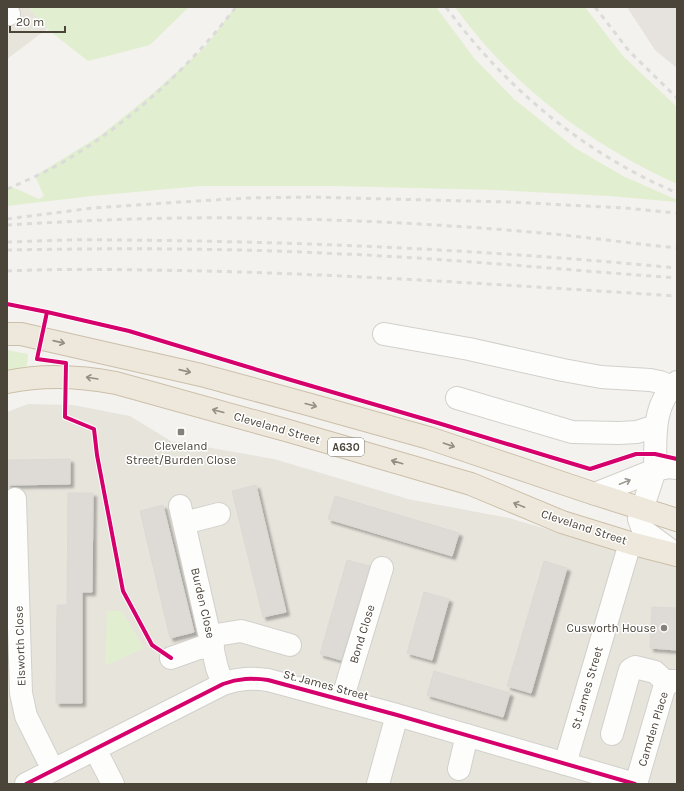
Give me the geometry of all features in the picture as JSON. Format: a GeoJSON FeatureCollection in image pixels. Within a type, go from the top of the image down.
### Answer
{"type":"FeatureCollection","features":[{"type":"Feature","properties":{"kind":"highway","name":"A630"},"geometry":{"type":"LineString","coordinates":[[7,334],[21,334],[193,373],[311,404],[429,438],[677,520]]}},
{"type":"Feature","properties":{"kind":"highway","name":"Cleveland Street"},"geometry":{"type":"LineString","coordinates":[[7,382],[20,379],[65,376],[91,378],[116,383],[471,484],[562,522],[630,543],[677,555]]}},
{"type":"Feature","properties":{"kind":"street"},"geometry":{"type":"LineString","coordinates":[[384,334],[469,349],[563,370],[601,376],[650,380],[675,384],[658,412],[656,426],[655,470],[639,519],[643,530],[677,555]]}},
{"type":"Feature","properties":{"kind":"street"},"geometry":{"type":"LineString","coordinates":[[457,398],[572,432],[637,432],[656,426]]}},
{"type":"Feature","properties":{"kind":"street"},"geometry":{"type":"LineString","coordinates":[[595,494],[655,470],[669,467],[677,468]]}},
{"type":"Feature","properties":{"kind":"street","name":"Elsworth Close"},"geometry":{"type":"LineString","coordinates":[[13,509],[13,632],[21,693],[26,716],[53,770]]}},
{"type":"Feature","properties":{"kind":"street","name":"Burden Close"},"geometry":{"type":"LineString","coordinates":[[220,514],[182,514],[217,668],[223,684]]}},
{"type":"Feature","properties":{"kind":"street","name":"St James Street"},"geometry":{"type":"LineString","coordinates":[[565,764],[630,543]]}},
{"type":"Feature","properties":{"kind":"street","name":"Bond Close"},"geometry":{"type":"LineString","coordinates":[[342,700],[382,568]]}},
{"type":"Feature","properties":{"kind":"street"},"geometry":{"type":"LineString","coordinates":[[171,658],[199,648],[211,641],[241,631],[290,645]]}},
{"type":"Feature","properties":{"kind":"street"},"geometry":{"type":"LineString","coordinates":[[612,734],[630,670],[635,666],[655,672],[672,682]]}},
{"type":"Feature","properties":{"kind":"street","name":"St. James Street"},"geometry":{"type":"LineString","coordinates":[[26,784],[223,684],[237,679],[252,678],[268,680],[342,700],[636,784]]}},
{"type":"Feature","properties":{"kind":"street","name":"Camden Place"},"geometry":{"type":"LineString","coordinates":[[636,784],[664,688],[672,682]]}},
{"type":"Feature","properties":{"kind":"street"},"geometry":{"type":"LineString","coordinates":[[378,784],[396,715]]}},
{"type":"Feature","properties":{"kind":"street"},"geometry":{"type":"LineString","coordinates":[[459,769],[467,736]]}},
{"type":"Feature","properties":{"kind":"street"},"geometry":{"type":"LineString","coordinates":[[95,749],[113,784]]}},
{"type":"Feature","properties":{"kind":"shaded area"},"geometry":{"type":"Polygon","coordinates":[[[7,7],[28,7],[47,29],[7,59],[7,7]]]}},
{"type":"Feature","properties":{"kind":"shaded area"},"geometry":{"type":"Polygon","coordinates":[[[627,7],[677,7],[677,68],[655,50],[627,7]]]}},
{"type":"Feature","properties":{"kind":"shaded area"},"geometry":{"type":"Polygon","coordinates":[[[28,404],[73,405],[130,416],[171,441],[274,459],[408,499],[509,518],[677,567],[677,784],[7,784],[7,412],[28,404]]]}},
{"type":"Feature","properties":{"kind":"green space"},"geometry":{"type":"Polygon","coordinates":[[[28,7],[189,7],[150,45],[88,61],[47,29],[28,7]]]}},
{"type":"Feature","properties":{"kind":"green space"},"geometry":{"type":"Polygon","coordinates":[[[235,7],[436,7],[474,58],[514,99],[575,148],[623,176],[677,200],[677,202],[609,196],[496,190],[335,186],[201,186],[92,196],[7,206],[7,189],[12,187],[39,199],[44,196],[35,176],[101,135],[152,94],[204,48],[235,7]]]}},
{"type":"Feature","properties":{"kind":"green space"},"geometry":{"type":"Polygon","coordinates":[[[455,7],[585,7],[623,56],[677,107],[677,184],[613,151],[554,110],[526,87],[501,62],[455,7]]]}},
{"type":"Feature","properties":{"kind":"green space"},"geometry":{"type":"Polygon","coordinates":[[[7,350],[28,354],[27,366],[7,371],[7,350]]]}},
{"type":"Feature","properties":{"kind":"green space"},"geometry":{"type":"Polygon","coordinates":[[[107,611],[122,611],[144,648],[105,666],[107,611]]]}},
{"type":"Feature","properties":{"kind":"building"},"geometry":{"type":"Polygon","coordinates":[[[70,459],[70,484],[7,485],[7,460],[70,459]]]}},
{"type":"Feature","properties":{"kind":"building"},"geometry":{"type":"Polygon","coordinates":[[[256,485],[286,612],[263,617],[232,491],[256,485]]]}},
{"type":"Feature","properties":{"kind":"building"},"geometry":{"type":"Polygon","coordinates":[[[68,493],[93,493],[92,592],[82,592],[82,703],[56,703],[57,605],[67,605],[68,493]]]}},
{"type":"Feature","properties":{"kind":"building"},"geometry":{"type":"Polygon","coordinates":[[[335,496],[459,533],[452,556],[328,519],[335,496]]]}},
{"type":"Feature","properties":{"kind":"building"},"geometry":{"type":"Polygon","coordinates":[[[163,505],[194,632],[170,638],[140,511],[163,505]]]}},
{"type":"Feature","properties":{"kind":"building"},"geometry":{"type":"Polygon","coordinates":[[[347,560],[370,566],[341,660],[320,654],[347,560]]]}},
{"type":"Feature","properties":{"kind":"building"},"geometry":{"type":"Polygon","coordinates":[[[544,561],[567,568],[531,693],[507,686],[544,561]]]}},
{"type":"Feature","properties":{"kind":"building"},"geometry":{"type":"Polygon","coordinates":[[[424,592],[449,599],[432,660],[407,653],[424,592]]]}},
{"type":"Feature","properties":{"kind":"building","name":"Cusworth House"},"geometry":{"type":"Polygon","coordinates":[[[652,607],[677,608],[677,650],[650,648],[652,607]]]}},
{"type":"Feature","properties":{"kind":"building"},"geometry":{"type":"Polygon","coordinates":[[[434,671],[510,693],[503,717],[427,695],[434,671]]]}},
{"type":"Feature","properties":{"kind":"railway"},"geometry":{"type":"LineString","coordinates":[[7,189],[39,175],[70,158],[94,143],[139,109],[200,50],[236,7]]}},
{"type":"Feature","properties":{"kind":"railway"},"geometry":{"type":"LineString","coordinates":[[446,7],[469,37],[494,65],[549,116],[610,159],[677,193]]}},
{"type":"Feature","properties":{"kind":"railway"},"geometry":{"type":"LineString","coordinates":[[595,7],[629,51],[677,98]]}},
{"type":"Feature","properties":{"kind":"railway"},"geometry":{"type":"LineString","coordinates":[[7,219],[93,208],[248,198],[310,197],[510,202],[625,208],[677,213]]}},
{"type":"Feature","properties":{"kind":"railway"},"geometry":{"type":"LineString","coordinates":[[7,225],[78,221],[186,218],[326,220],[424,224],[521,231],[677,248]]}},
{"type":"Feature","properties":{"kind":"railway"},"geometry":{"type":"LineString","coordinates":[[7,242],[72,240],[253,242],[465,251],[677,268]]}},
{"type":"Feature","properties":{"kind":"railway"},"geometry":{"type":"LineString","coordinates":[[7,250],[176,249],[302,252],[386,256],[677,278]]}},
{"type":"Feature","properties":{"kind":"railway"},"geometry":{"type":"LineString","coordinates":[[7,271],[206,271],[324,275],[677,296]]}},
{"type":"Feature","properties":{"kind":"cycle path"},"geometry":{"type":"LineString","coordinates":[[7,304],[129,331],[590,469],[636,454],[655,454],[677,459]]}},
{"type":"Feature","properties":{"kind":"cycle path"},"geometry":{"type":"LineString","coordinates":[[47,312],[37,359],[66,363],[65,417],[94,429],[97,455],[123,591],[152,645],[171,658]]}},
{"type":"Feature","properties":{"kind":"cycle path"},"geometry":{"type":"LineString","coordinates":[[26,784],[223,684],[251,679],[268,680],[397,715],[635,784]]}},
{"type":"Feature","properties":{"kind":"place","name":"Cleveland Street/Burden Close"},"geometry":{"type":"Point","coordinates":[181,432]}},
{"type":"Feature","properties":{"kind":"place","name":"Cusworth House"},"geometry":{"type":"Point","coordinates":[664,628]}}]}
